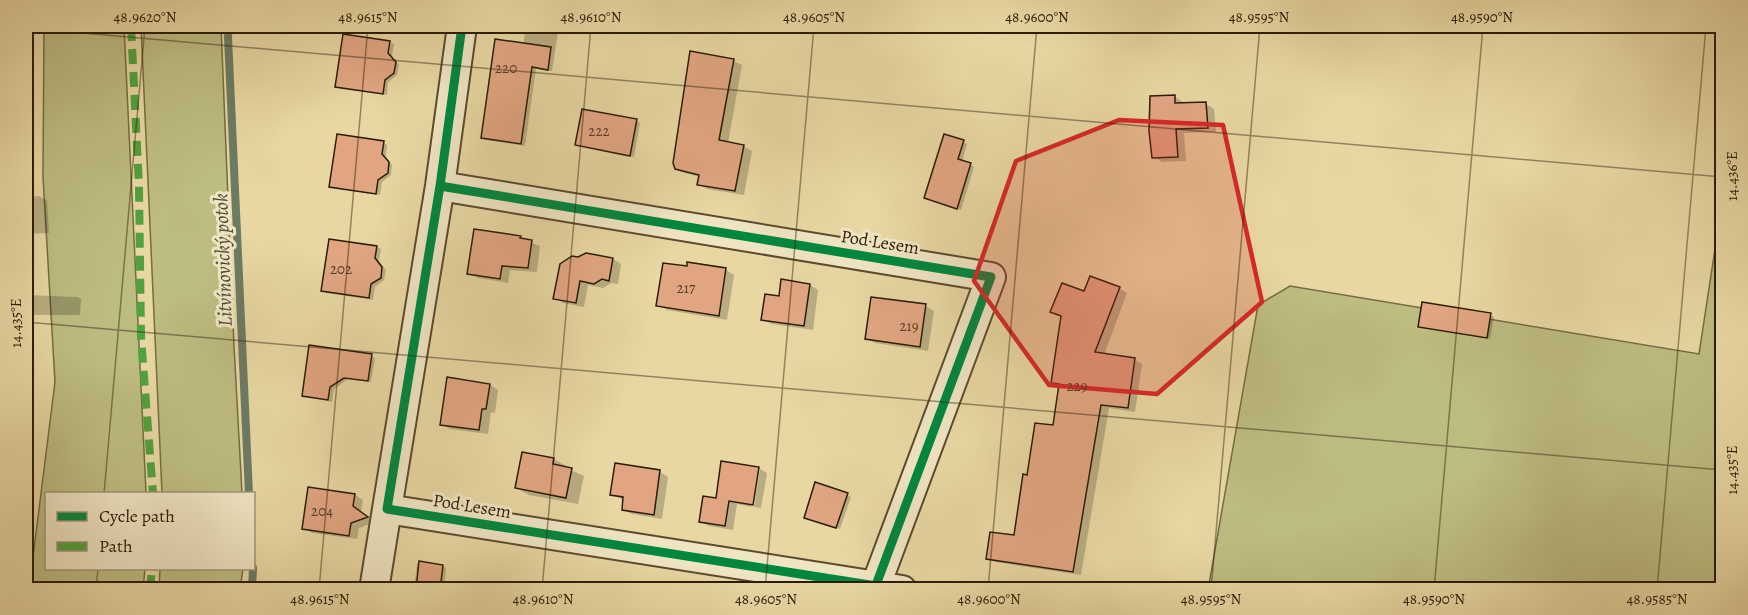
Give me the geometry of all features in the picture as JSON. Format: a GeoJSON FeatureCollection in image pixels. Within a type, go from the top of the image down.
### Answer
{"type":"FeatureCollection","features":[{"type":"Feature","properties":{"kind":"street"},"geometry":{"type":"LineString","coordinates":[[374,590],[440,186],[462,26]]}},
{"type":"Feature","properties":{"kind":"street","name":"Pod Lesem"},"geometry":{"type":"LineString","coordinates":[[387,510],[889,587],[991,277],[440,186]]}},
{"type":"Feature","properties":{"kind":"highlighted area"},"geometry":{"type":"Polygon","coordinates":[[[1119,120],[1223,125],[1262,302],[1157,394],[1049,385],[974,281],[1016,161],[1119,120]]]}},
{"type":"Feature","properties":{"kind":"shaded area"},"geometry":{"type":"Polygon","coordinates":[[[44,26],[124,26],[146,492],[45,492],[45,570],[145,570],[143,589],[29,589],[55,382],[43,177],[44,26]]]}},
{"type":"Feature","properties":{"kind":"shaded area"},"geometry":{"type":"Polygon","coordinates":[[[141,26],[221,26],[242,492],[162,492],[141,26]]]}},
{"type":"Feature","properties":{"kind":"shaded area"},"geometry":{"type":"Polygon","coordinates":[[[1717,236],[1722,238],[1722,589],[1208,590],[1258,305],[1290,286],[1699,354],[1717,236]]]}},
{"type":"Feature","properties":{"kind":"shaded area"},"geometry":{"type":"Polygon","coordinates":[[[160,570],[243,570],[240,589],[159,589],[160,570]]]}},
{"type":"Feature","properties":{"kind":"building"},"geometry":{"type":"Polygon","coordinates":[[[343,34],[390,41],[388,53],[396,62],[394,73],[385,80],[383,94],[335,87],[343,34]]]}},
{"type":"Feature","properties":{"kind":"building"},"geometry":{"type":"Polygon","coordinates":[[[495,39],[551,47],[548,70],[532,67],[521,144],[481,138],[495,39]]]}},
{"type":"Feature","properties":{"kind":"building"},"geometry":{"type":"Polygon","coordinates":[[[690,51],[734,59],[719,140],[744,145],[735,191],[697,185],[699,175],[675,169],[673,163],[690,51]]]}},
{"type":"Feature","properties":{"kind":"building"},"geometry":{"type":"Polygon","coordinates":[[[1175,95],[1175,103],[1206,102],[1208,128],[1176,129],[1178,157],[1152,158],[1149,131],[1150,96],[1175,95]]]}},
{"type":"Feature","properties":{"kind":"building"},"geometry":{"type":"Polygon","coordinates":[[[582,109],[637,119],[630,156],[575,145],[582,109]]]}},
{"type":"Feature","properties":{"kind":"building"},"geometry":{"type":"Polygon","coordinates":[[[337,134],[384,141],[382,154],[389,162],[388,173],[378,180],[376,194],[329,187],[337,134]]]}},
{"type":"Feature","properties":{"kind":"building"},"geometry":{"type":"Polygon","coordinates":[[[944,134],[964,140],[958,159],[971,163],[957,209],[924,198],[944,134]]]}},
{"type":"Feature","properties":{"kind":"building"},"geometry":{"type":"Polygon","coordinates":[[[474,229],[521,236],[520,238],[532,240],[528,268],[502,266],[500,279],[467,274],[474,229]]]}},
{"type":"Feature","properties":{"kind":"building"},"geometry":{"type":"Polygon","coordinates":[[[329,239],[377,246],[375,258],[382,267],[381,278],[371,284],[369,298],[321,291],[329,239]]]}},
{"type":"Feature","properties":{"kind":"building"},"geometry":{"type":"Polygon","coordinates":[[[586,253],[613,258],[609,281],[602,279],[594,284],[580,281],[576,303],[553,299],[560,264],[572,256],[578,257],[586,253]]]}},
{"type":"Feature","properties":{"kind":"building"},"geometry":{"type":"Polygon","coordinates":[[[687,262],[726,268],[719,316],[656,306],[663,263],[687,266],[687,262]]]}},
{"type":"Feature","properties":{"kind":"building"},"geometry":{"type":"Polygon","coordinates":[[[1090,276],[1120,287],[1095,352],[1135,358],[1128,408],[1101,405],[1073,572],[986,559],[990,532],[1014,535],[1023,474],[1027,475],[1035,423],[1053,425],[1059,384],[1051,383],[1061,316],[1050,312],[1062,283],[1084,291],[1090,276]]]}},
{"type":"Feature","properties":{"kind":"building"},"geometry":{"type":"Polygon","coordinates":[[[781,279],[810,284],[804,326],[761,320],[765,294],[779,296],[781,279]]]}},
{"type":"Feature","properties":{"kind":"building"},"geometry":{"type":"Polygon","coordinates":[[[871,297],[926,304],[920,347],[865,339],[871,297]]]}},
{"type":"Feature","properties":{"kind":"building"},"geometry":{"type":"Polygon","coordinates":[[[1422,302],[1491,313],[1487,338],[1418,327],[1422,302]]]}},
{"type":"Feature","properties":{"kind":"building"},"geometry":{"type":"Polygon","coordinates":[[[309,345],[372,354],[368,381],[344,378],[330,387],[328,400],[302,396],[309,345]]]}},
{"type":"Feature","properties":{"kind":"building"},"geometry":{"type":"Polygon","coordinates":[[[447,377],[490,384],[486,409],[482,409],[479,430],[440,425],[447,377]]]}},
{"type":"Feature","properties":{"kind":"building"},"geometry":{"type":"Polygon","coordinates":[[[522,452],[554,458],[553,464],[572,468],[566,498],[515,488],[522,452]]]}},
{"type":"Feature","properties":{"kind":"building"},"geometry":{"type":"Polygon","coordinates":[[[721,461],[759,467],[753,505],[729,501],[725,526],[699,522],[703,496],[716,498],[721,461]]]}},
{"type":"Feature","properties":{"kind":"building"},"geometry":{"type":"Polygon","coordinates":[[[615,463],[660,470],[654,515],[622,510],[623,497],[610,495],[615,463]]]}},
{"type":"Feature","properties":{"kind":"building"},"geometry":{"type":"Polygon","coordinates":[[[815,482],[848,493],[836,528],[804,518],[815,482]]]}},
{"type":"Feature","properties":{"kind":"building"},"geometry":{"type":"Polygon","coordinates":[[[308,487],[355,494],[353,506],[368,517],[351,523],[349,536],[302,529],[308,487]]]}},
{"type":"Feature","properties":{"kind":"building"},"geometry":{"type":"Polygon","coordinates":[[[419,561],[443,565],[440,590],[416,590],[419,561]]]}},
{"type":"Feature","properties":{"kind":"waterway","name":"Litvínovický potok"},"geometry":{"type":"LineString","coordinates":[[229,26],[249,492]]}},
{"type":"Feature","properties":{"kind":"waterway","name":"Litvínovický potok"},"geometry":{"type":"LineString","coordinates":[[252,590],[253,570]]}},
{"type":"Feature","properties":{"kind":"marked path"},"geometry":{"type":"LineString","coordinates":[[131,26],[139,186],[141,337],[153,492]]}},
{"type":"Feature","properties":{"kind":"marked path"},"geometry":{"type":"LineString","coordinates":[[150,590],[152,570]]}},
{"type":"Feature","properties":{"kind":"cycle path"},"geometry":{"type":"LineString","coordinates":[[462,26],[440,186],[387,509],[902,590]]}},
{"type":"Feature","properties":{"kind":"cycle path"},"geometry":{"type":"LineString","coordinates":[[440,186],[991,277],[876,585]]}}]}
